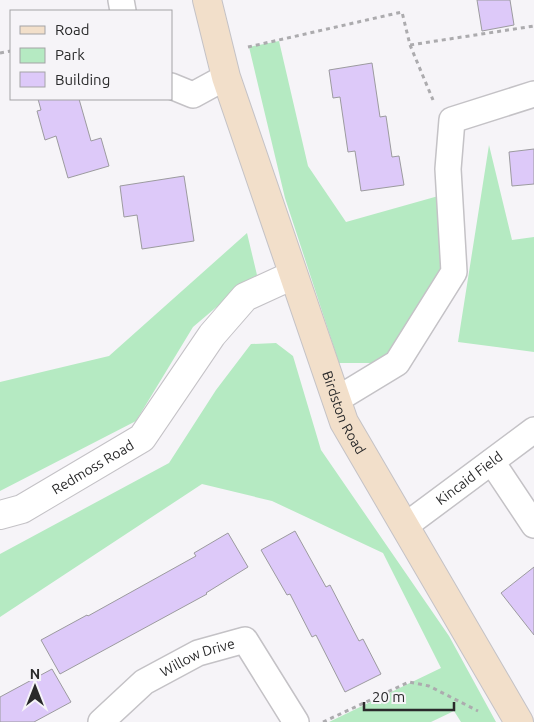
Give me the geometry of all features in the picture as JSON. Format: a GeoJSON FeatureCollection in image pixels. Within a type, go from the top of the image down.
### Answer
{"type":"FeatureCollection","features":[{"type":"Feature","properties":{"kind":"main road","name":"Birdston Road"},"geometry":{"type":"LineString","coordinates":[[208,0],[223,65],[344,422],[519,722]]}},
{"type":"Feature","properties":{"kind":"street"},"geometry":{"type":"LineString","coordinates":[[172,86],[193,95],[223,65]]}},
{"type":"Feature","properties":{"kind":"street"},"geometry":{"type":"LineString","coordinates":[[336,400],[397,363],[454,272],[448,169],[452,120],[534,94]]}},
{"type":"Feature","properties":{"kind":"street","name":"Redmoss Road"},"geometry":{"type":"LineString","coordinates":[[0,515],[22,509],[142,438],[212,335],[245,297],[294,274]]}},
{"type":"Feature","properties":{"kind":"street","name":"Kincaid Field"},"geometry":{"type":"LineString","coordinates":[[405,526],[534,430]]}},
{"type":"Feature","properties":{"kind":"street"},"geometry":{"type":"LineString","coordinates":[[492,462],[534,524]]}},
{"type":"Feature","properties":{"kind":"street","name":"Willow Drive"},"geometry":{"type":"LineString","coordinates":[[101,722],[144,682],[198,653],[245,640],[296,722]]}},
{"type":"Feature","properties":{"kind":"path"},"geometry":{"type":"LineString","coordinates":[[223,65],[402,12],[410,45],[450,142]]}},
{"type":"Feature","properties":{"kind":"path"},"geometry":{"type":"LineString","coordinates":[[410,45],[534,26]]}},
{"type":"Feature","properties":{"kind":"path"},"geometry":{"type":"LineString","coordinates":[[324,722],[410,682],[430,686],[479,712]]}},
{"type":"Feature","properties":{"kind":"green space"},"geometry":{"type":"Polygon","coordinates":[[[279,41],[308,166],[346,222],[449,193],[454,272],[397,363],[339,363],[285,198],[249,47],[279,41]]]}},
{"type":"Feature","properties":{"kind":"green space"},"geometry":{"type":"Polygon","coordinates":[[[489,145],[512,240],[534,237],[534,352],[458,342],[489,145]]]}},
{"type":"Feature","properties":{"kind":"green space"},"geometry":{"type":"Polygon","coordinates":[[[247,233],[257,275],[193,327],[136,421],[0,491],[0,382],[109,356],[247,233]]]}},
{"type":"Feature","properties":{"kind":"green space"},"geometry":{"type":"Polygon","coordinates":[[[276,343],[293,356],[321,450],[449,636],[496,722],[461,722],[454,711],[431,722],[329,722],[441,668],[383,553],[272,501],[202,484],[0,617],[0,554],[169,463],[216,390],[251,344],[276,343]]]}},
{"type":"Feature","properties":{"kind":"building"},"geometry":{"type":"Polygon","coordinates":[[[477,0],[510,0],[514,25],[482,31],[477,0]]]}},
{"type":"Feature","properties":{"kind":"building"},"geometry":{"type":"Polygon","coordinates":[[[372,63],[380,117],[386,116],[392,157],[399,156],[404,185],[361,191],[355,151],[348,152],[340,97],[333,98],[329,70],[372,63]]]}},
{"type":"Feature","properties":{"kind":"building"},"geometry":{"type":"Polygon","coordinates":[[[38,100],[79,100],[91,141],[101,138],[109,166],[68,178],[56,136],[45,140],[37,111],[41,110],[38,100]]]}},
{"type":"Feature","properties":{"kind":"building"},"geometry":{"type":"Polygon","coordinates":[[[534,149],[534,184],[512,186],[509,152],[534,149]]]}},
{"type":"Feature","properties":{"kind":"building"},"geometry":{"type":"Polygon","coordinates":[[[184,176],[194,241],[142,249],[137,215],[124,217],[120,186],[184,176]]]}},
{"type":"Feature","properties":{"kind":"building"},"geometry":{"type":"Polygon","coordinates":[[[295,531],[326,587],[330,585],[359,641],[363,639],[381,674],[345,692],[316,635],[312,637],[290,594],[287,595],[261,550],[295,531]]]}},
{"type":"Feature","properties":{"kind":"building"},"geometry":{"type":"Polygon","coordinates":[[[228,533],[248,567],[207,594],[60,674],[41,640],[196,556],[194,553],[228,533]]]}},
{"type":"Feature","properties":{"kind":"building"},"geometry":{"type":"Polygon","coordinates":[[[534,567],[534,635],[501,593],[534,567]]]}},
{"type":"Feature","properties":{"kind":"building"},"geometry":{"type":"Polygon","coordinates":[[[52,669],[71,702],[34,722],[0,722],[0,697],[52,669]]]}}]}
